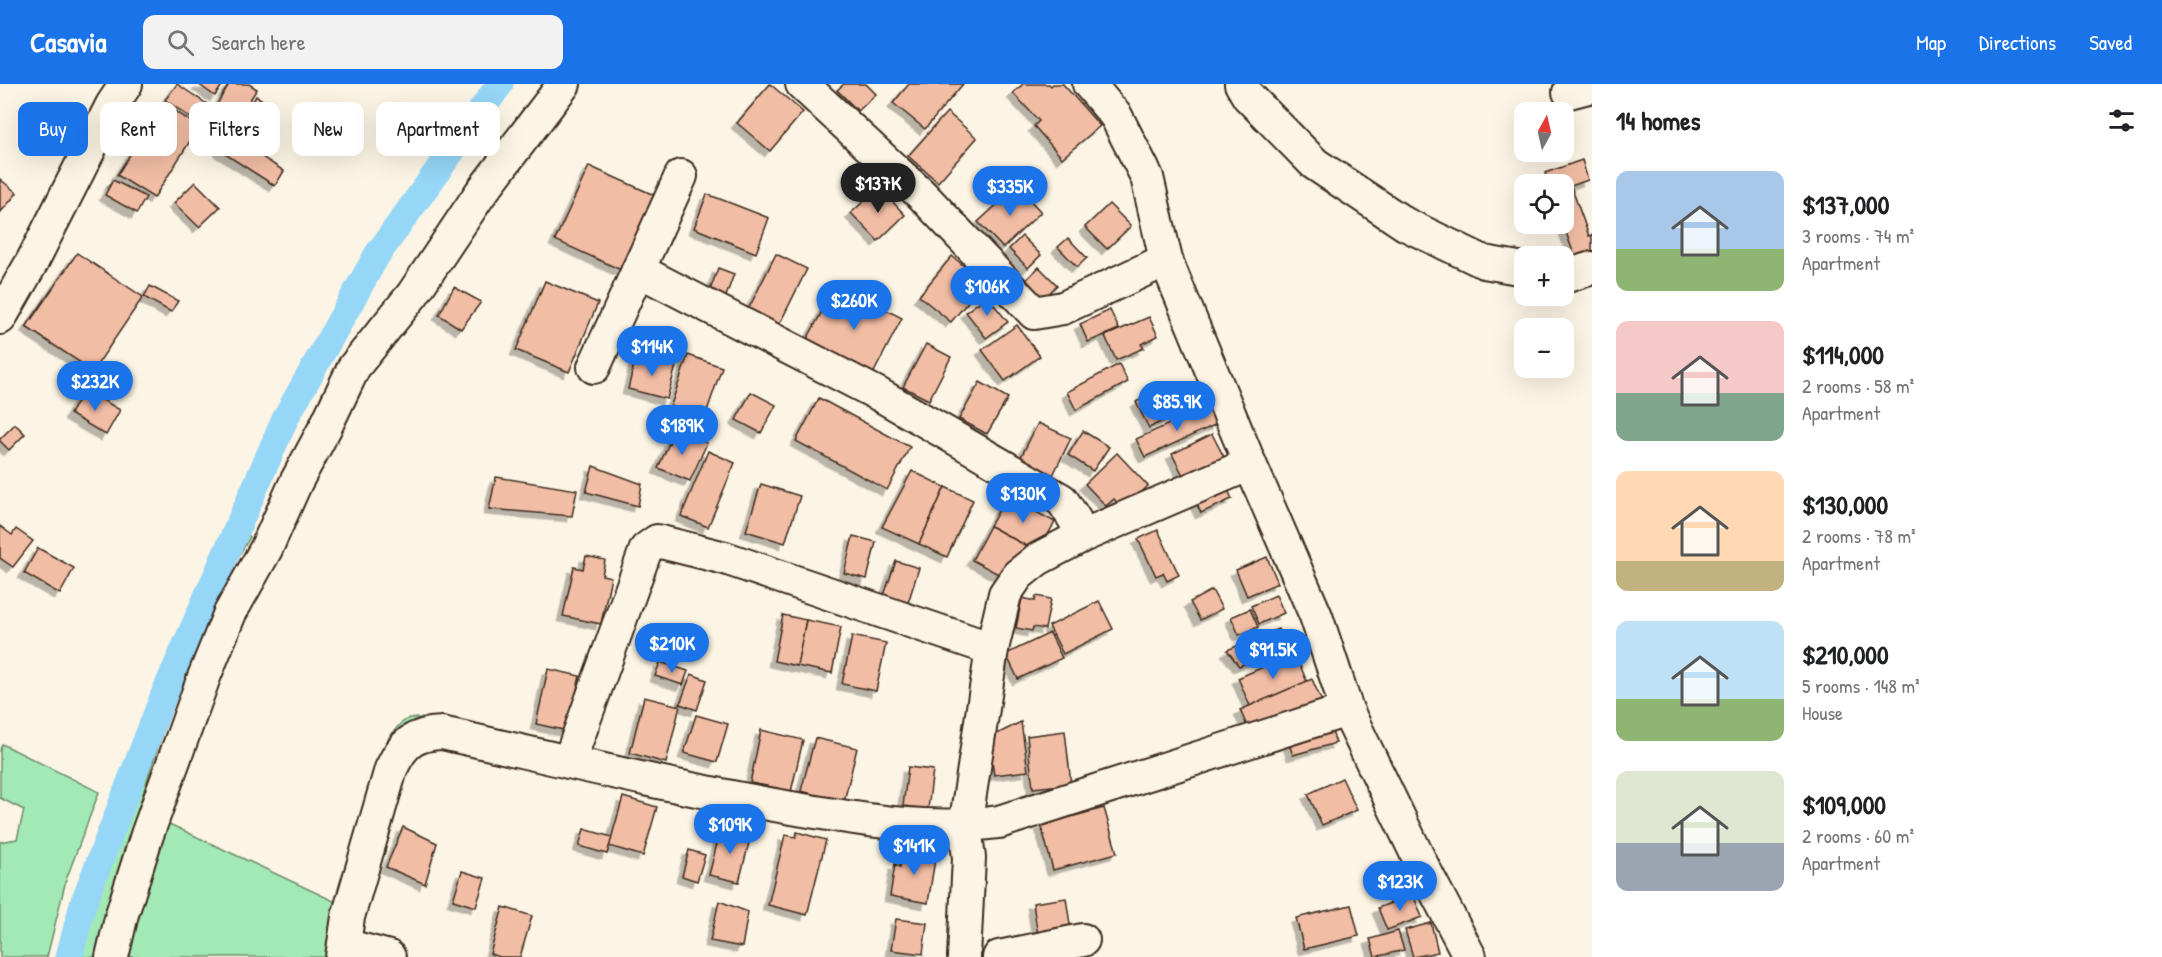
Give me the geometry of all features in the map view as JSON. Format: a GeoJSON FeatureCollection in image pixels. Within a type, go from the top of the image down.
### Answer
{"type":"FeatureCollection","features":[{"type":"Feature","properties":{"kind":"street"},"geometry":{"type":"LineString","coordinates":[[112,957],[122,914],[147,835],[230,613],[266,549],[296,482],[354,367],[412,294],[480,194],[564,84]]}},
{"type":"Feature","properties":{"kind":"street"},"geometry":{"type":"LineString","coordinates":[[802,84],[924,197],[1034,313],[1063,308],[1166,260]]}},
{"type":"Feature","properties":{"kind":"street"},"geometry":{"type":"LineString","coordinates":[[1089,84],[1116,116],[1147,177],[1166,260],[1250,464],[1316,615],[1347,710],[1423,867],[1470,957]]}},
{"type":"Feature","properties":{"kind":"street"},"geometry":{"type":"LineString","coordinates":[[1241,84],[1248,96],[1315,164],[1405,224],[1484,262],[1514,267]]}},
{"type":"Feature","properties":{"kind":"street"},"geometry":{"type":"LineString","coordinates":[[0,318],[32,262],[111,91]]}},
{"type":"Feature","properties":{"kind":"street"},"geometry":{"type":"LineString","coordinates":[[594,367],[681,176]]}},
{"type":"Feature","properties":{"kind":"street"},"geometry":{"type":"LineString","coordinates":[[1574,274],[1592,268]]}},
{"type":"Feature","properties":{"kind":"street"},"geometry":{"type":"LineString","coordinates":[[638,270],[880,396],[1062,500],[1075,520],[1080,537]]}},
{"type":"Feature","properties":{"kind":"street"},"geometry":{"type":"LineString","coordinates":[[964,957],[969,858],[965,827],[992,650],[1005,594],[1018,574],[1038,559],[1080,537],[1250,464]]}},
{"type":"Feature","properties":{"kind":"street"},"geometry":{"type":"LineString","coordinates":[[568,762],[646,549],[657,541],[725,558],[992,650]]}},
{"type":"Feature","properties":{"kind":"street"},"geometry":{"type":"LineString","coordinates":[[389,957],[343,951],[348,917],[391,769],[398,754],[408,742],[426,734],[442,734],[697,792],[902,825],[965,827],[999,822],[1347,710]]}},
{"type":"Feature","properties":{"kind":"street"},"geometry":{"type":"LineString","coordinates":[[999,957],[1083,940]]}},
{"type":"Feature","properties":{"kind":"green space"},"geometry":{"type":"Polygon","coordinates":[[[232,519],[250,537],[214,600],[176,694],[147,781],[95,957],[75,957],[134,762],[175,652],[232,519]]]}},
{"type":"Feature","properties":{"kind":"green space"},"geometry":{"type":"Polygon","coordinates":[[[409,718],[423,718],[478,731],[416,728],[334,957],[121,957],[161,820],[340,904],[389,737],[400,724],[409,718]]]}},
{"type":"Feature","properties":{"kind":"green space"},"geometry":{"type":"Polygon","coordinates":[[[2,744],[99,792],[66,880],[47,957],[0,957],[0,842],[17,839],[24,810],[0,798],[2,744]]]}},
{"type":"Feature","properties":{"kind":"building"},"geometry":{"type":"Polygon","coordinates":[[[177,84],[204,102],[189,102],[189,116],[177,108],[177,102],[165,100],[177,84]]]}},
{"type":"Feature","properties":{"kind":"building"},"geometry":{"type":"Polygon","coordinates":[[[198,84],[223,84],[215,96],[198,84]]]}},
{"type":"Feature","properties":{"kind":"building"},"geometry":{"type":"Polygon","coordinates":[[[229,84],[249,84],[257,89],[249,102],[218,102],[229,84]]]}},
{"type":"Feature","properties":{"kind":"building"},"geometry":{"type":"Polygon","coordinates":[[[770,84],[803,112],[770,151],[737,123],[770,84]]]}},
{"type":"Feature","properties":{"kind":"building"},"geometry":{"type":"Polygon","coordinates":[[[844,84],[866,84],[876,94],[858,111],[837,90],[844,84]]]}},
{"type":"Feature","properties":{"kind":"building"},"geometry":{"type":"Polygon","coordinates":[[[909,84],[963,84],[925,129],[893,103],[909,84]]]}},
{"type":"Feature","properties":{"kind":"building"},"geometry":{"type":"Polygon","coordinates":[[[1023,84],[1049,84],[1051,86],[1063,84],[1100,126],[1062,158],[1034,126],[1039,121],[1013,93],[1023,84]]]}},
{"type":"Feature","properties":{"kind":"building"},"geometry":{"type":"Polygon","coordinates":[[[256,96],[266,102],[252,102],[256,96]]]}},
{"type":"Feature","properties":{"kind":"building"},"geometry":{"type":"Polygon","coordinates":[[[177,112],[189,120],[189,143],[154,198],[117,175],[129,156],[177,156],[177,112]]]}},
{"type":"Feature","properties":{"kind":"building"},"geometry":{"type":"Polygon","coordinates":[[[947,112],[977,138],[938,182],[908,156],[947,112]]]}},
{"type":"Feature","properties":{"kind":"building"},"geometry":{"type":"Polygon","coordinates":[[[228,156],[260,156],[284,171],[275,186],[228,156]]]}},
{"type":"Feature","properties":{"kind":"building"},"geometry":{"type":"Polygon","coordinates":[[[1582,160],[1588,180],[1574,185],[1574,174],[1545,173],[1582,160]]]}},
{"type":"Feature","properties":{"kind":"building"},"geometry":{"type":"Polygon","coordinates":[[[589,166],[654,195],[621,270],[555,240],[589,166]]]}},
{"type":"Feature","properties":{"kind":"building"},"geometry":{"type":"Polygon","coordinates":[[[0,179],[17,193],[0,213],[0,179]]]}},
{"type":"Feature","properties":{"kind":"building"},"geometry":{"type":"Polygon","coordinates":[[[113,180],[146,197],[137,213],[105,195],[113,180]]]}},
{"type":"Feature","properties":{"kind":"building"},"geometry":{"type":"Polygon","coordinates":[[[195,182],[220,207],[199,227],[174,203],[195,182]]]}},
{"type":"Feature","properties":{"kind":"building"},"geometry":{"type":"Polygon","coordinates":[[[1017,186],[1041,212],[1003,248],[978,222],[1017,186]]]}},
{"type":"Feature","properties":{"kind":"building"},"geometry":{"type":"Polygon","coordinates":[[[879,187],[905,215],[878,241],[851,213],[879,187]]]}},
{"type":"Feature","properties":{"kind":"building"},"geometry":{"type":"Polygon","coordinates":[[[707,194],[769,218],[756,253],[694,228],[707,194]]]}},
{"type":"Feature","properties":{"kind":"building"},"geometry":{"type":"Polygon","coordinates":[[[1574,194],[1589,236],[1592,235],[1592,258],[1577,263],[1574,246],[1571,246],[1567,234],[1574,234],[1574,194]]]}},
{"type":"Feature","properties":{"kind":"building"},"geometry":{"type":"Polygon","coordinates":[[[1109,204],[1131,226],[1107,249],[1085,227],[1109,204]]]}},
{"type":"Feature","properties":{"kind":"building"},"geometry":{"type":"Polygon","coordinates":[[[1022,236],[1041,255],[1028,268],[1009,249],[1022,236]]]}},
{"type":"Feature","properties":{"kind":"building"},"geometry":{"type":"Polygon","coordinates":[[[1068,238],[1087,258],[1077,267],[1058,247],[1068,238]]]}},
{"type":"Feature","properties":{"kind":"building"},"geometry":{"type":"Polygon","coordinates":[[[77,253],[143,297],[93,371],[26,327],[77,253]]]}},
{"type":"Feature","properties":{"kind":"building"},"geometry":{"type":"Polygon","coordinates":[[[776,254],[807,269],[778,327],[747,312],[776,254]]]}},
{"type":"Feature","properties":{"kind":"building"},"geometry":{"type":"Polygon","coordinates":[[[952,256],[984,283],[951,322],[919,296],[952,256]]]}},
{"type":"Feature","properties":{"kind":"building"},"geometry":{"type":"Polygon","coordinates":[[[1039,267],[1057,285],[1040,303],[1021,285],[1039,267]]]}},
{"type":"Feature","properties":{"kind":"building"},"geometry":{"type":"Polygon","coordinates":[[[718,268],[734,274],[725,299],[709,293],[718,268]]]}},
{"type":"Feature","properties":{"kind":"building"},"geometry":{"type":"Polygon","coordinates":[[[545,281],[598,303],[569,372],[516,350],[545,281]]]}},
{"type":"Feature","properties":{"kind":"building"},"geometry":{"type":"Polygon","coordinates":[[[837,284],[902,318],[871,378],[805,343],[837,284]]]}},
{"type":"Feature","properties":{"kind":"building"},"geometry":{"type":"Polygon","coordinates":[[[150,286],[178,301],[171,312],[144,297],[150,286]]]}},
{"type":"Feature","properties":{"kind":"building"},"geometry":{"type":"Polygon","coordinates":[[[454,287],[481,302],[461,329],[439,315],[454,287]]]}},
{"type":"Feature","properties":{"kind":"building"},"geometry":{"type":"Polygon","coordinates":[[[987,296],[1008,322],[986,338],[966,312],[987,296]]]}},
{"type":"Feature","properties":{"kind":"building"},"geometry":{"type":"Polygon","coordinates":[[[1110,310],[1119,329],[1088,342],[1080,324],[1110,310]]]}},
{"type":"Feature","properties":{"kind":"building"},"geometry":{"type":"Polygon","coordinates":[[[1149,317],[1158,336],[1141,344],[1144,348],[1116,360],[1105,336],[1149,317]]]}},
{"type":"Feature","properties":{"kind":"building"},"geometry":{"type":"Polygon","coordinates":[[[1017,325],[1040,356],[1005,381],[982,350],[1017,325]]]}},
{"type":"Feature","properties":{"kind":"building"},"geometry":{"type":"Polygon","coordinates":[[[926,344],[951,357],[929,400],[903,387],[926,344]]]}},
{"type":"Feature","properties":{"kind":"building"},"geometry":{"type":"Polygon","coordinates":[[[688,355],[722,367],[704,420],[670,408],[688,355]]]}},
{"type":"Feature","properties":{"kind":"building"},"geometry":{"type":"Polygon","coordinates":[[[636,356],[676,366],[667,399],[628,389],[636,356]]]}},
{"type":"Feature","properties":{"kind":"building"},"geometry":{"type":"Polygon","coordinates":[[[1119,364],[1128,382],[1076,410],[1067,392],[1119,364]]]}},
{"type":"Feature","properties":{"kind":"building"},"geometry":{"type":"Polygon","coordinates":[[[980,382],[1008,398],[987,434],[959,419],[980,382]]]}},
{"type":"Feature","properties":{"kind":"building"},"geometry":{"type":"Polygon","coordinates":[[[84,389],[120,410],[106,435],[70,414],[84,389]]]}},
{"type":"Feature","properties":{"kind":"building"},"geometry":{"type":"Polygon","coordinates":[[[1178,390],[1187,408],[1149,428],[1136,402],[1152,393],[1156,401],[1178,390]]]}},
{"type":"Feature","properties":{"kind":"building"},"geometry":{"type":"Polygon","coordinates":[[[751,392],[776,405],[761,433],[736,420],[751,392]]]}},
{"type":"Feature","properties":{"kind":"building"},"geometry":{"type":"Polygon","coordinates":[[[819,398],[910,447],[887,490],[796,441],[819,398]]]}},
{"type":"Feature","properties":{"kind":"building"},"geometry":{"type":"Polygon","coordinates":[[[1209,406],[1217,424],[1145,457],[1136,439],[1209,406]]]}},
{"type":"Feature","properties":{"kind":"building"},"geometry":{"type":"Polygon","coordinates":[[[1038,423],[1071,438],[1053,475],[1020,459],[1038,423]]]}},
{"type":"Feature","properties":{"kind":"building"},"geometry":{"type":"Polygon","coordinates":[[[15,424],[25,434],[9,450],[0,439],[15,424]]]}},
{"type":"Feature","properties":{"kind":"building"},"geometry":{"type":"Polygon","coordinates":[[[675,430],[707,443],[690,481],[658,468],[675,430]]]}},
{"type":"Feature","properties":{"kind":"building"},"geometry":{"type":"Polygon","coordinates":[[[1083,431],[1109,447],[1093,471],[1068,455],[1083,431]]]}},
{"type":"Feature","properties":{"kind":"building"},"geometry":{"type":"Polygon","coordinates":[[[1212,434],[1226,461],[1186,481],[1172,454],[1212,434]]]}},
{"type":"Feature","properties":{"kind":"building"},"geometry":{"type":"Polygon","coordinates":[[[708,451],[735,463],[708,527],[681,516],[708,451]]]}},
{"type":"Feature","properties":{"kind":"building"},"geometry":{"type":"Polygon","coordinates":[[[1117,453],[1148,486],[1124,509],[1114,499],[1106,506],[1085,484],[1117,453]]]}},
{"type":"Feature","properties":{"kind":"building"},"geometry":{"type":"Polygon","coordinates":[[[593,466],[642,484],[638,506],[586,492],[593,466]]]}},
{"type":"Feature","properties":{"kind":"building"},"geometry":{"type":"Polygon","coordinates":[[[912,471],[945,487],[919,544],[882,527],[912,471]]]}},
{"type":"Feature","properties":{"kind":"building"},"geometry":{"type":"Polygon","coordinates":[[[496,477],[577,490],[572,516],[489,509],[496,477]]]}},
{"type":"Feature","properties":{"kind":"building"},"geometry":{"type":"Polygon","coordinates":[[[1225,483],[1232,499],[1201,513],[1194,498],[1225,483]]]}},
{"type":"Feature","properties":{"kind":"building"},"geometry":{"type":"Polygon","coordinates":[[[761,484],[800,496],[785,543],[746,531],[761,484]]]}},
{"type":"Feature","properties":{"kind":"building"},"geometry":{"type":"Polygon","coordinates":[[[945,487],[973,500],[947,557],[919,544],[945,487]]]}},
{"type":"Feature","properties":{"kind":"building"},"geometry":{"type":"Polygon","coordinates":[[[1007,496],[1055,522],[1038,552],[990,526],[1007,496]]]}},
{"type":"Feature","properties":{"kind":"building"},"geometry":{"type":"Polygon","coordinates":[[[0,526],[12,535],[16,529],[33,541],[13,567],[0,558],[0,526]]]}},
{"type":"Feature","properties":{"kind":"building"},"geometry":{"type":"Polygon","coordinates":[[[990,526],[1028,547],[1017,568],[1007,562],[1000,575],[972,560],[990,526]]]}},
{"type":"Feature","properties":{"kind":"building"},"geometry":{"type":"Polygon","coordinates":[[[1158,530],[1179,575],[1167,581],[1163,573],[1156,576],[1138,539],[1158,530]]]}},
{"type":"Feature","properties":{"kind":"building"},"geometry":{"type":"Polygon","coordinates":[[[853,536],[876,542],[867,579],[844,573],[853,536]]]}},
{"type":"Feature","properties":{"kind":"building"},"geometry":{"type":"Polygon","coordinates":[[[38,548],[74,568],[60,594],[24,573],[38,548]]]}},
{"type":"Feature","properties":{"kind":"building"},"geometry":{"type":"Polygon","coordinates":[[[586,556],[605,560],[602,575],[611,577],[601,624],[563,616],[574,567],[583,569],[586,556]]]}},
{"type":"Feature","properties":{"kind":"building"},"geometry":{"type":"Polygon","coordinates":[[[1267,557],[1278,583],[1247,596],[1236,570],[1267,557]]]}},
{"type":"Feature","properties":{"kind":"building"},"geometry":{"type":"Polygon","coordinates":[[[896,561],[919,568],[906,609],[882,601],[896,561]]]}},
{"type":"Feature","properties":{"kind":"building"},"geometry":{"type":"Polygon","coordinates":[[[1212,590],[1222,609],[1200,620],[1190,602],[1212,590]]]}},
{"type":"Feature","properties":{"kind":"building"},"geometry":{"type":"Polygon","coordinates":[[[1276,595],[1284,613],[1259,624],[1251,606],[1276,595]]]}},
{"type":"Feature","properties":{"kind":"building"},"geometry":{"type":"Polygon","coordinates":[[[1036,596],[1051,599],[1045,629],[1033,627],[1032,631],[1016,628],[1022,598],[1035,601],[1036,596]]]}},
{"type":"Feature","properties":{"kind":"building"},"geometry":{"type":"Polygon","coordinates":[[[1099,601],[1113,629],[1063,654],[1049,626],[1099,601]]]}},
{"type":"Feature","properties":{"kind":"building"},"geometry":{"type":"Polygon","coordinates":[[[1250,609],[1258,627],[1239,635],[1231,617],[1250,609]]]}},
{"type":"Feature","properties":{"kind":"building"},"geometry":{"type":"Polygon","coordinates":[[[783,615],[806,620],[797,666],[774,661],[783,615]]]}},
{"type":"Feature","properties":{"kind":"building"},"geometry":{"type":"Polygon","coordinates":[[[806,620],[841,627],[832,673],[797,666],[806,620]]]}},
{"type":"Feature","properties":{"kind":"building"},"geometry":{"type":"Polygon","coordinates":[[[1278,629],[1285,648],[1239,666],[1227,650],[1278,629]]]}},
{"type":"Feature","properties":{"kind":"building"},"geometry":{"type":"Polygon","coordinates":[[[1050,633],[1062,658],[1018,679],[1006,654],[1050,633]]]}},
{"type":"Feature","properties":{"kind":"building"},"geometry":{"type":"Polygon","coordinates":[[[852,636],[886,643],[876,691],[842,684],[852,636]]]}},
{"type":"Feature","properties":{"kind":"building"},"geometry":{"type":"Polygon","coordinates":[[[1295,653],[1307,682],[1250,706],[1238,678],[1295,653]]]}},
{"type":"Feature","properties":{"kind":"building"},"geometry":{"type":"Polygon","coordinates":[[[660,662],[688,671],[683,685],[655,676],[660,662]]]}},
{"type":"Feature","properties":{"kind":"building"},"geometry":{"type":"Polygon","coordinates":[[[548,669],[580,676],[568,731],[536,724],[548,669]]]}},
{"type":"Feature","properties":{"kind":"building"},"geometry":{"type":"Polygon","coordinates":[[[691,674],[707,680],[697,710],[680,704],[691,674]]]}},
{"type":"Feature","properties":{"kind":"building"},"geometry":{"type":"Polygon","coordinates":[[[1312,679],[1323,704],[1251,735],[1240,710],[1312,679]]]}},
{"type":"Feature","properties":{"kind":"building"},"geometry":{"type":"Polygon","coordinates":[[[644,697],[680,706],[666,763],[630,753],[644,697]]]}},
{"type":"Feature","properties":{"kind":"building"},"geometry":{"type":"Polygon","coordinates":[[[696,715],[728,724],[717,762],[684,753],[696,715]]]}},
{"type":"Feature","properties":{"kind":"building"},"geometry":{"type":"Polygon","coordinates":[[[1021,722],[1028,771],[994,775],[989,738],[1021,722]]]}},
{"type":"Feature","properties":{"kind":"building"},"geometry":{"type":"Polygon","coordinates":[[[1330,726],[1336,743],[1293,755],[1287,739],[1330,726]]]}},
{"type":"Feature","properties":{"kind":"building"},"geometry":{"type":"Polygon","coordinates":[[[761,730],[803,740],[791,792],[750,783],[761,730]]]}},
{"type":"Feature","properties":{"kind":"building"},"geometry":{"type":"Polygon","coordinates":[[[1065,731],[1071,784],[1033,788],[1027,736],[1065,731]]]}},
{"type":"Feature","properties":{"kind":"building"},"geometry":{"type":"Polygon","coordinates":[[[815,738],[857,748],[844,802],[801,791],[815,738]]]}},
{"type":"Feature","properties":{"kind":"building"},"geometry":{"type":"Polygon","coordinates":[[[908,767],[933,770],[928,809],[903,806],[908,767]]]}},
{"type":"Feature","properties":{"kind":"building"},"geometry":{"type":"Polygon","coordinates":[[[1342,778],[1357,810],[1322,825],[1308,794],[1342,778]]]}},
{"type":"Feature","properties":{"kind":"building"},"geometry":{"type":"Polygon","coordinates":[[[623,797],[657,807],[643,856],[609,846],[623,797]]]}},
{"type":"Feature","properties":{"kind":"building"},"geometry":{"type":"Polygon","coordinates":[[[1104,808],[1117,853],[1053,870],[1041,825],[1104,808]]]}},
{"type":"Feature","properties":{"kind":"building"},"geometry":{"type":"Polygon","coordinates":[[[403,827],[437,843],[425,884],[386,867],[403,827]]]}},
{"type":"Feature","properties":{"kind":"building"},"geometry":{"type":"Polygon","coordinates":[[[721,828],[751,835],[739,882],[709,875],[721,828]]]}},
{"type":"Feature","properties":{"kind":"building"},"geometry":{"type":"Polygon","coordinates":[[[584,829],[612,837],[607,854],[579,846],[584,829]]]}},
{"type":"Feature","properties":{"kind":"building"},"geometry":{"type":"Polygon","coordinates":[[[797,832],[826,840],[807,915],[768,905],[785,835],[796,837],[797,832]]]}},
{"type":"Feature","properties":{"kind":"building"},"geometry":{"type":"Polygon","coordinates":[[[904,847],[936,853],[928,903],[890,896],[895,864],[900,867],[904,847]]]}},
{"type":"Feature","properties":{"kind":"building"},"geometry":{"type":"Polygon","coordinates":[[[689,850],[705,855],[697,881],[682,876],[689,850]]]}},
{"type":"Feature","properties":{"kind":"building"},"geometry":{"type":"Polygon","coordinates":[[[462,871],[485,878],[476,907],[453,900],[462,871]]]}},
{"type":"Feature","properties":{"kind":"building"},"geometry":{"type":"Polygon","coordinates":[[[1413,894],[1422,917],[1387,930],[1378,908],[1413,894]]]}},
{"type":"Feature","properties":{"kind":"building"},"geometry":{"type":"Polygon","coordinates":[[[1066,898],[1071,931],[1038,936],[1033,903],[1066,898]]]}},
{"type":"Feature","properties":{"kind":"building"},"geometry":{"type":"Polygon","coordinates":[[[719,901],[748,912],[742,947],[710,941],[719,901]]]}},
{"type":"Feature","properties":{"kind":"building"},"geometry":{"type":"Polygon","coordinates":[[[1351,905],[1359,936],[1304,949],[1296,918],[1351,905]]]}},
{"type":"Feature","properties":{"kind":"building"},"geometry":{"type":"Polygon","coordinates":[[[503,907],[532,916],[520,957],[500,957],[490,954],[503,907]]]}},
{"type":"Feature","properties":{"kind":"building"},"geometry":{"type":"Polygon","coordinates":[[[896,919],[927,923],[923,954],[891,950],[896,919]]]}},
{"type":"Feature","properties":{"kind":"building"},"geometry":{"type":"Polygon","coordinates":[[[1431,923],[1438,952],[1413,957],[1405,930],[1431,923]]]}},
{"type":"Feature","properties":{"kind":"building"},"geometry":{"type":"Polygon","coordinates":[[[1398,931],[1404,950],[1375,957],[1370,939],[1398,931]]]}},
{"type":"Feature","properties":{"kind":"waterway"},"geometry":{"type":"LineString","coordinates":[[69,957],[83,904],[163,697],[286,417],[377,255],[500,84]]}}]}
